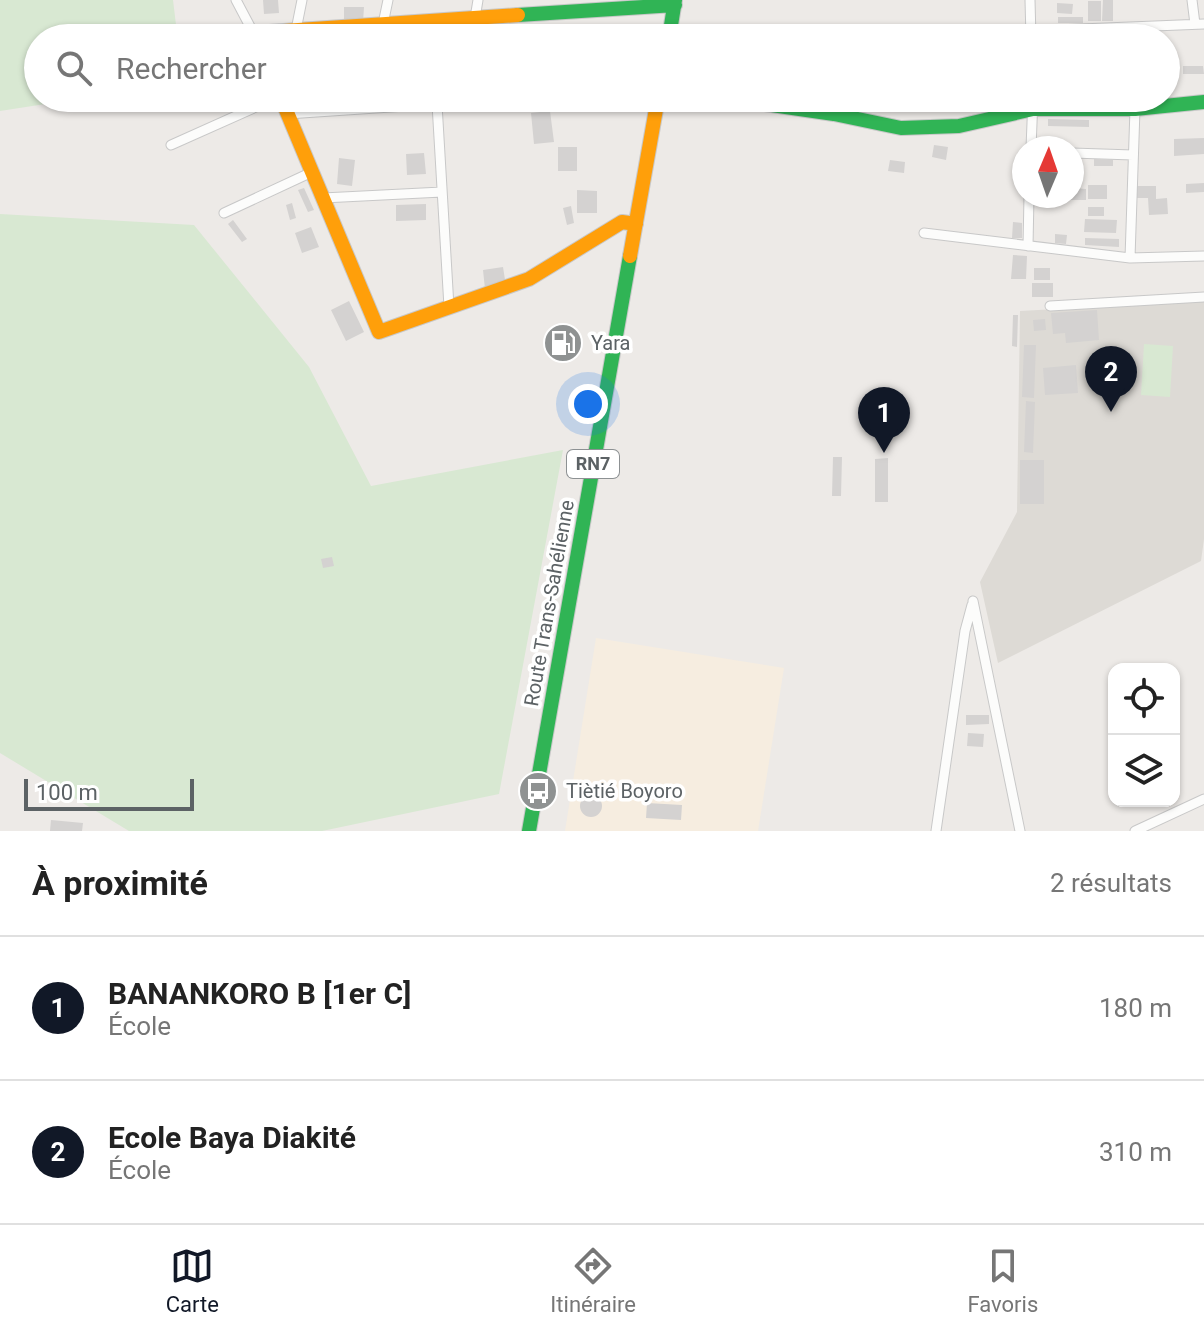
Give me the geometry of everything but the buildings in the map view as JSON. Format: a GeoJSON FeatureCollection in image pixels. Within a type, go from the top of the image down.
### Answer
{"type":"FeatureCollection","features":[{"type":"Feature","properties":{"kind":"main road"},"geometry":{"type":"LineString","coordinates":[[383,24],[475,18],[564,6],[675,2],[671,24]]}},
{"type":"Feature","properties":{"kind":"main road"},"geometry":{"type":"LineString","coordinates":[[1180,104],[1204,102]]}},
{"type":"Feature","properties":{"kind":"main road","name":"Route Trans-Sahélienne"},"geometry":{"type":"LineString","coordinates":[[529,831],[656,112]]}},
{"type":"Feature","properties":{"kind":"main road"},"geometry":{"type":"LineString","coordinates":[[820,112],[901,128],[959,126],[1006,112]]}},
{"type":"Feature","properties":{"kind":"main road"},"geometry":{"type":"LineString","coordinates":[[287,114],[379,332],[529,279],[622,222],[636,224]]}},
{"type":"Feature","properties":{"kind":"street"},"geometry":{"type":"LineString","coordinates":[[236,0],[249,24]]}},
{"type":"Feature","properties":{"kind":"street"},"geometry":{"type":"LineString","coordinates":[[297,24],[302,0]]}},
{"type":"Feature","properties":{"kind":"street"},"geometry":{"type":"LineString","coordinates":[[383,24],[388,0]]}},
{"type":"Feature","properties":{"kind":"street"},"geometry":{"type":"LineString","coordinates":[[475,18],[478,0]]}},
{"type":"Feature","properties":{"kind":"street"},"geometry":{"type":"LineString","coordinates":[[1030,0],[1031,24]]}},
{"type":"Feature","properties":{"kind":"street"},"geometry":{"type":"LineString","coordinates":[[1192,0],[1199,24]]}},
{"type":"Feature","properties":{"kind":"street"},"geometry":{"type":"LineString","coordinates":[[171,145],[246,112]]}},
{"type":"Feature","properties":{"kind":"street"},"geometry":{"type":"LineString","coordinates":[[287,114],[317,112]]}},
{"type":"Feature","properties":{"kind":"street"},"geometry":{"type":"LineString","coordinates":[[437,112],[449,307]]}},
{"type":"Feature","properties":{"kind":"street"},"geometry":{"type":"LineString","coordinates":[[1032,136],[1033,112]]}},
{"type":"Feature","properties":{"kind":"street"},"geometry":{"type":"LineString","coordinates":[[1130,258],[1135,112]]}},
{"type":"Feature","properties":{"kind":"street"},"geometry":{"type":"LineString","coordinates":[[1084,153],[1133,155]]}},
{"type":"Feature","properties":{"kind":"street"},"geometry":{"type":"LineString","coordinates":[[224,213],[312,172]]}},
{"type":"Feature","properties":{"kind":"street"},"geometry":{"type":"LineString","coordinates":[[323,198],[442,192]]}},
{"type":"Feature","properties":{"kind":"street"},"geometry":{"type":"LineString","coordinates":[[1028,246],[1029,208]]}},
{"type":"Feature","properties":{"kind":"street"},"geometry":{"type":"LineString","coordinates":[[924,233],[1130,258],[1204,256]]}},
{"type":"Feature","properties":{"kind":"street"},"geometry":{"type":"LineString","coordinates":[[1050,306],[1204,297]]}},
{"type":"Feature","properties":{"kind":"street"},"geometry":{"type":"LineString","coordinates":[[936,831],[965,631],[973,601],[1020,831]]}},
{"type":"Feature","properties":{"kind":"street"},"geometry":{"type":"LineString","coordinates":[[1135,831],[1204,799]]}},
{"type":"Feature","properties":{"kind":"shaded area"},"geometry":{"type":"Polygon","coordinates":[[[1204,301],[1204,539],[1201,561],[998,663],[980,582],[1017,512],[1020,311],[1204,301]]]}},
{"type":"Feature","properties":{"kind":"shaded area"},"geometry":{"type":"Polygon","coordinates":[[[596,638],[784,668],[758,831],[565,831],[596,638]]]}},
{"type":"Feature","properties":{"kind":"green space"},"geometry":{"type":"Polygon","coordinates":[[[0,0],[173,0],[176,24],[24,24],[24,107],[0,111],[0,0]]]}},
{"type":"Feature","properties":{"kind":"green space"},"geometry":{"type":"Polygon","coordinates":[[[0,214],[194,225],[309,367],[371,486],[563,450],[499,794],[322,831],[129,831],[0,753],[0,214]]]}},
{"type":"Feature","properties":{"kind":"green space"},"geometry":{"type":"Polygon","coordinates":[[[1144,344],[1173,346],[1170,397],[1141,395],[1144,344]]]}},
{"type":"Feature","properties":{"kind":"traffic: fast"},"geometry":{"type":"LineString","coordinates":[[671,24],[675,0]]}},
{"type":"Feature","properties":{"kind":"traffic: fast"},"geometry":{"type":"LineString","coordinates":[[518,15],[675,5]]}},
{"type":"Feature","properties":{"kind":"traffic: fast"},"geometry":{"type":"LineString","coordinates":[[1180,104],[1204,102]]}},
{"type":"Feature","properties":{"kind":"traffic: fast"},"geometry":{"type":"LineString","coordinates":[[820,112],[901,128],[959,126],[1020,112]]}},
{"type":"Feature","properties":{"kind":"traffic: fast"},"geometry":{"type":"LineString","coordinates":[[529,831],[630,256]]}},
{"type":"Feature","properties":{"kind":"traffic: slow"},"geometry":{"type":"LineString","coordinates":[[386,24],[518,15]]}},
{"type":"Feature","properties":{"kind":"traffic: slow"},"geometry":{"type":"LineString","coordinates":[[287,112],[379,332],[529,279],[622,222],[636,224]]}},
{"type":"Feature","properties":{"kind":"traffic: slow"},"geometry":{"type":"LineString","coordinates":[[630,256],[656,112]]}},
{"type":"Feature","properties":{"kind":"place","name":"Yara"},"geometry":{"type":"Point","coordinates":[563,343]}},
{"type":"Feature","properties":{"kind":"place","name":"Ecole Baya Diakité"},"geometry":{"type":"Point","coordinates":[1111,412]}},
{"type":"Feature","properties":{"kind":"place","name":"BANANKORO B [1er C]"},"geometry":{"type":"Point","coordinates":[884,453]}},
{"type":"Feature","properties":{"kind":"place","name":"Tiètié Boyoro"},"geometry":{"type":"Point","coordinates":[538,791]}}]}
